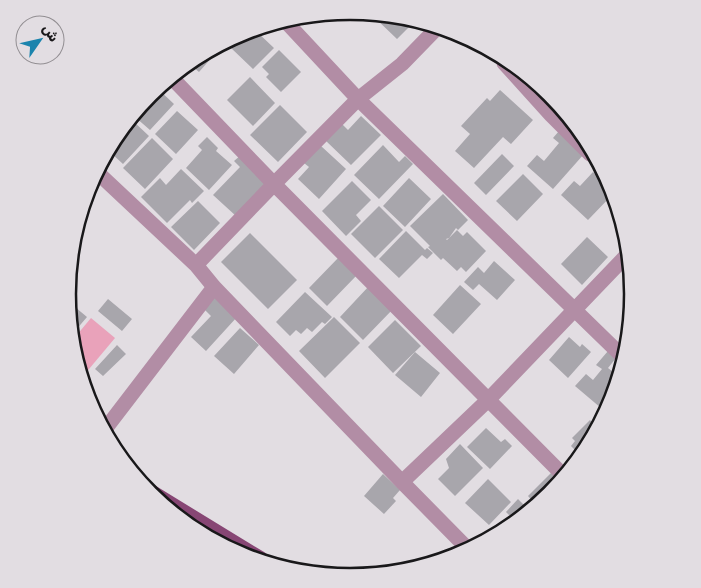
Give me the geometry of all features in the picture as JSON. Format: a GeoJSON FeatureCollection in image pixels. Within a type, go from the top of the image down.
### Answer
{"type":"FeatureCollection","features":[{"type":"Feature","properties":{"kind":"main road"},"geometry":{"type":"LineString","coordinates":[[190,515],[232,541]]}},
{"type":"Feature","properties":{"kind":"street"},"geometry":{"type":"LineString","coordinates":[[290,27],[358,100],[618,352]]}},
{"type":"Feature","properties":{"kind":"street"},"geometry":{"type":"LineString","coordinates":[[196,265],[358,100],[402,64],[432,33]]}},
{"type":"Feature","properties":{"kind":"street"},"geometry":{"type":"LineString","coordinates":[[177,83],[274,184],[560,472]]}},
{"type":"Feature","properties":{"kind":"street"},"geometry":{"type":"LineString","coordinates":[[103,177],[196,265],[214,288],[463,544]]}},
{"type":"Feature","properties":{"kind":"street"},"geometry":{"type":"LineString","coordinates":[[402,482],[488,400],[622,260]]}},
{"type":"Feature","properties":{"kind":"street"},"geometry":{"type":"LineString","coordinates":[[109,424],[214,288]]}},
{"type":"Feature","properties":{"kind":"shaded area"},"geometry":{"type":"Polygon","coordinates":[[[91,318],[115,338],[88,371],[82,347],[79,332],[91,318]]]}},
{"type":"Feature","properties":{"kind":"building"},"geometry":{"type":"Polygon","coordinates":[[[379,22],[410,26],[397,39],[379,22]]]}},
{"type":"Feature","properties":{"kind":"building"},"geometry":{"type":"Polygon","coordinates":[[[261,35],[274,48],[253,69],[230,47],[261,35]]]}},
{"type":"Feature","properties":{"kind":"building"},"geometry":{"type":"Polygon","coordinates":[[[279,50],[301,72],[281,92],[266,77],[269,74],[262,67],[279,50]]]}},
{"type":"Feature","properties":{"kind":"building"},"geometry":{"type":"Polygon","coordinates":[[[210,59],[199,72],[195,68],[210,59]]]}},
{"type":"Feature","properties":{"kind":"building"},"geometry":{"type":"Polygon","coordinates":[[[250,77],[275,103],[253,126],[227,100],[250,77]]]}},
{"type":"Feature","properties":{"kind":"building"},"geometry":{"type":"Polygon","coordinates":[[[500,90],[533,120],[511,144],[503,137],[474,168],[455,151],[470,134],[461,126],[487,98],[490,101],[500,90]]]}},
{"type":"Feature","properties":{"kind":"building"},"geometry":{"type":"Polygon","coordinates":[[[163,94],[174,104],[150,130],[138,120],[163,94]]]}},
{"type":"Feature","properties":{"kind":"building"},"geometry":{"type":"Polygon","coordinates":[[[280,105],[307,132],[278,162],[250,135],[280,105]]]}},
{"type":"Feature","properties":{"kind":"building"},"geometry":{"type":"Polygon","coordinates":[[[177,111],[198,130],[176,154],[155,134],[177,111]]]}},
{"type":"Feature","properties":{"kind":"building"},"geometry":{"type":"Polygon","coordinates":[[[361,116],[381,135],[351,165],[325,140],[341,123],[348,130],[361,116]]]}},
{"type":"Feature","properties":{"kind":"building"},"geometry":{"type":"Polygon","coordinates":[[[136,124],[149,136],[123,164],[114,156],[136,124]]]}},
{"type":"Feature","properties":{"kind":"building"},"geometry":{"type":"Polygon","coordinates":[[[559,131],[584,154],[553,189],[527,166],[537,155],[544,161],[559,143],[553,138],[559,131]]]}},
{"type":"Feature","properties":{"kind":"building"},"geometry":{"type":"Polygon","coordinates":[[[207,137],[218,148],[216,151],[232,165],[209,190],[186,168],[202,150],[198,146],[207,137]]]}},
{"type":"Feature","properties":{"kind":"building"},"geometry":{"type":"Polygon","coordinates":[[[152,138],[173,159],[145,189],[123,168],[152,138]]]}},
{"type":"Feature","properties":{"kind":"building"},"geometry":{"type":"Polygon","coordinates":[[[383,145],[399,162],[405,156],[413,164],[379,199],[354,175],[383,145]]]}},
{"type":"Feature","properties":{"kind":"building"},"geometry":{"type":"Polygon","coordinates":[[[321,146],[346,169],[319,199],[298,179],[309,167],[304,163],[321,146]]]}},
{"type":"Feature","properties":{"kind":"building"},"geometry":{"type":"Polygon","coordinates":[[[502,154],[514,166],[486,195],[474,183],[502,154]]]}},
{"type":"Feature","properties":{"kind":"building"},"geometry":{"type":"Polygon","coordinates":[[[241,155],[266,185],[236,216],[213,195],[240,167],[234,161],[241,155]]]}},
{"type":"Feature","properties":{"kind":"building"},"geometry":{"type":"Polygon","coordinates":[[[181,169],[204,191],[192,203],[190,200],[167,223],[141,197],[160,178],[166,185],[181,169]]]}},
{"type":"Feature","properties":{"kind":"building"},"geometry":{"type":"Polygon","coordinates":[[[593,172],[598,176],[608,200],[588,220],[561,195],[574,181],[580,186],[593,172]]]}},
{"type":"Feature","properties":{"kind":"building"},"geometry":{"type":"Polygon","coordinates":[[[523,174],[543,194],[517,221],[496,201],[523,174]]]}},
{"type":"Feature","properties":{"kind":"building"},"geometry":{"type":"Polygon","coordinates":[[[409,178],[431,199],[405,227],[383,206],[409,178]]]}},
{"type":"Feature","properties":{"kind":"building"},"geometry":{"type":"Polygon","coordinates":[[[352,181],[371,200],[356,215],[361,221],[346,236],[322,211],[352,181]]]}},
{"type":"Feature","properties":{"kind":"building"},"geometry":{"type":"Polygon","coordinates":[[[443,194],[468,220],[458,230],[456,228],[449,238],[457,230],[463,236],[467,232],[486,251],[466,272],[461,267],[457,271],[443,258],[441,260],[410,226],[443,194]]]}},
{"type":"Feature","properties":{"kind":"building"},"geometry":{"type":"Polygon","coordinates":[[[198,201],[220,223],[194,250],[171,227],[198,201]]]}},
{"type":"Feature","properties":{"kind":"building"},"geometry":{"type":"Polygon","coordinates":[[[379,206],[403,230],[375,258],[351,234],[379,206]]]}},
{"type":"Feature","properties":{"kind":"building"},"geometry":{"type":"Polygon","coordinates":[[[406,231],[425,250],[427,248],[433,253],[427,259],[422,255],[399,278],[379,259],[406,231]]]}},
{"type":"Feature","properties":{"kind":"building"},"geometry":{"type":"Polygon","coordinates":[[[250,233],[297,280],[268,309],[221,262],[250,233]]]}},
{"type":"Feature","properties":{"kind":"building"},"geometry":{"type":"Polygon","coordinates":[[[587,237],[608,257],[582,285],[561,264],[587,237]]]}},
{"type":"Feature","properties":{"kind":"building"},"geometry":{"type":"Polygon","coordinates":[[[339,257],[357,275],[327,306],[309,288],[339,257]]]}},
{"type":"Feature","properties":{"kind":"building"},"geometry":{"type":"Polygon","coordinates":[[[494,261],[515,280],[497,300],[479,284],[473,290],[464,282],[478,267],[484,273],[494,261]]]}},
{"type":"Feature","properties":{"kind":"building"},"geometry":{"type":"Polygon","coordinates":[[[460,285],[481,304],[453,334],[433,315],[460,285]]]}},
{"type":"Feature","properties":{"kind":"building"},"geometry":{"type":"Polygon","coordinates":[[[369,286],[393,309],[363,340],[340,317],[369,286]]]}},
{"type":"Feature","properties":{"kind":"building"},"geometry":{"type":"Polygon","coordinates":[[[305,292],[332,317],[325,324],[322,322],[312,332],[307,328],[301,334],[296,330],[290,336],[276,322],[305,292]]]}},
{"type":"Feature","properties":{"kind":"building"},"geometry":{"type":"Polygon","coordinates":[[[215,297],[237,317],[206,351],[191,337],[211,316],[204,309],[215,297]]]}},
{"type":"Feature","properties":{"kind":"building"},"geometry":{"type":"Polygon","coordinates":[[[108,299],[132,319],[122,331],[98,311],[108,299]]]}},
{"type":"Feature","properties":{"kind":"building"},"geometry":{"type":"Polygon","coordinates":[[[77,309],[87,317],[79,327],[77,309]]]}},
{"type":"Feature","properties":{"kind":"building"},"geometry":{"type":"Polygon","coordinates":[[[334,317],[360,343],[325,378],[299,351],[334,317]]]}},
{"type":"Feature","properties":{"kind":"building"},"geometry":{"type":"Polygon","coordinates":[[[395,320],[421,346],[393,373],[368,347],[395,320]]]}},
{"type":"Feature","properties":{"kind":"building"},"geometry":{"type":"Polygon","coordinates":[[[240,328],[259,345],[234,374],[214,356],[240,328]]]}},
{"type":"Feature","properties":{"kind":"building"},"geometry":{"type":"Polygon","coordinates":[[[569,337],[580,347],[582,344],[591,352],[568,378],[549,360],[569,337]]]}},
{"type":"Feature","properties":{"kind":"building"},"geometry":{"type":"Polygon","coordinates":[[[117,345],[126,354],[103,376],[95,369],[117,345]]]}},
{"type":"Feature","properties":{"kind":"building"},"geometry":{"type":"Polygon","coordinates":[[[608,351],[616,358],[608,368],[613,372],[600,407],[575,386],[586,374],[593,380],[602,369],[596,365],[608,351]]]}},
{"type":"Feature","properties":{"kind":"building"},"geometry":{"type":"Polygon","coordinates":[[[415,352],[440,373],[421,397],[395,375],[415,352]]]}},
{"type":"Feature","properties":{"kind":"building"},"geometry":{"type":"Polygon","coordinates":[[[590,420],[592,423],[575,450],[571,446],[575,441],[572,438],[590,420]]]}},
{"type":"Feature","properties":{"kind":"building"},"geometry":{"type":"Polygon","coordinates":[[[486,428],[501,442],[505,439],[512,446],[490,469],[467,447],[486,428]]]}},
{"type":"Feature","properties":{"kind":"building"},"geometry":{"type":"Polygon","coordinates":[[[460,444],[483,468],[455,496],[438,479],[449,468],[446,459],[460,444]]]}},
{"type":"Feature","properties":{"kind":"building"},"geometry":{"type":"Polygon","coordinates":[[[551,473],[555,477],[531,500],[528,496],[551,473]]]}},
{"type":"Feature","properties":{"kind":"building"},"geometry":{"type":"Polygon","coordinates":[[[383,474],[400,490],[393,498],[396,501],[384,514],[364,496],[383,474]]]}},
{"type":"Feature","properties":{"kind":"building"},"geometry":{"type":"Polygon","coordinates":[[[488,479],[511,502],[489,525],[465,503],[488,479]]]}},
{"type":"Feature","properties":{"kind":"building"},"geometry":{"type":"Polygon","coordinates":[[[518,499],[524,505],[510,516],[506,512],[518,499]]]}}]}
